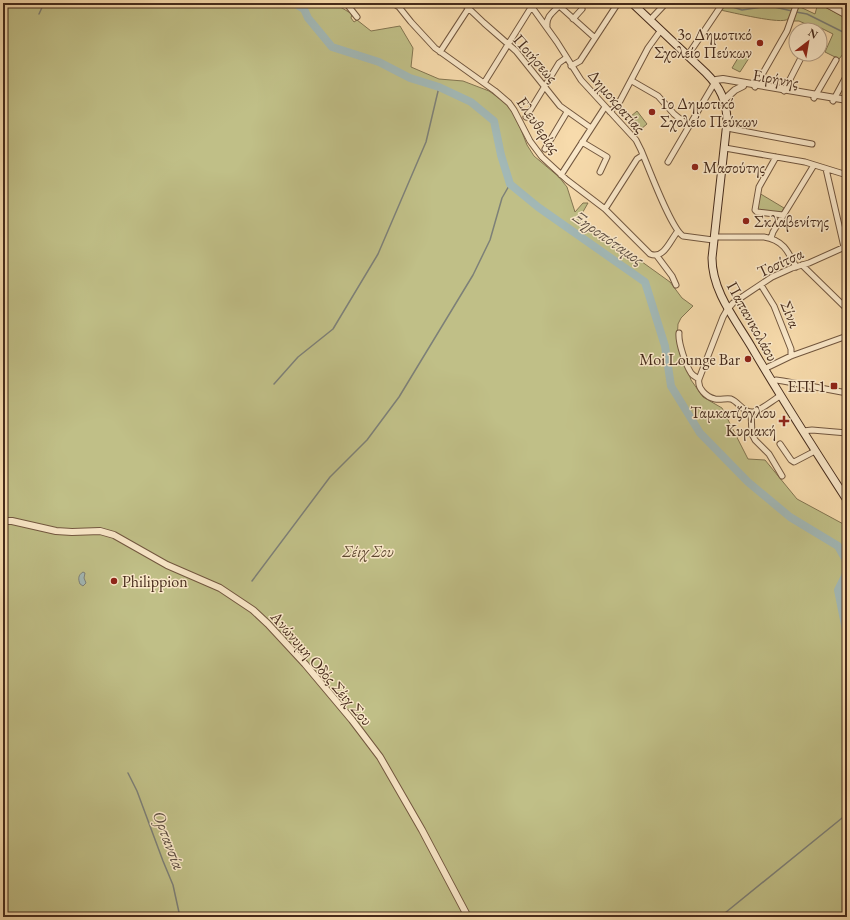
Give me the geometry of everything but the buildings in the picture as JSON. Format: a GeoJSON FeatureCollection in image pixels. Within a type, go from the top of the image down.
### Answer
{"type":"FeatureCollection","features":[{"type":"Feature","properties":{"kind":"main road","name":"Παπανικολάου"},"geometry":{"type":"LineString","coordinates":[[632,3],[688,55],[720,89],[727,110],[727,128],[714,239],[712,264],[714,275],[720,293],[764,370],[847,500]]}},
{"type":"Feature","properties":{"kind":"street"},"geometry":{"type":"LineString","coordinates":[[346,3],[357,17]]}},
{"type":"Feature","properties":{"kind":"street","name":"Ελευθερίας"},"geometry":{"type":"LineString","coordinates":[[393,3],[400,5],[411,22],[440,52],[484,83],[509,103],[533,146],[546,161],[604,209],[648,253],[657,256]]}},
{"type":"Feature","properties":{"kind":"street","name":"Ποιήσεως"},"geometry":{"type":"LineString","coordinates":[[463,3],[484,24],[508,43],[521,56],[557,102],[567,112],[591,128]]}},
{"type":"Feature","properties":{"kind":"street"},"geometry":{"type":"LineString","coordinates":[[440,52],[472,3]]}},
{"type":"Feature","properties":{"kind":"street"},"geometry":{"type":"LineString","coordinates":[[571,66],[580,61],[618,3]]}},
{"type":"Feature","properties":{"kind":"street"},"geometry":{"type":"LineString","coordinates":[[650,20],[666,3]]}},
{"type":"Feature","properties":{"kind":"street"},"geometry":{"type":"LineString","coordinates":[[824,3],[847,15]]}},
{"type":"Feature","properties":{"kind":"street"},"geometry":{"type":"LineString","coordinates":[[484,83],[530,4]]}},
{"type":"Feature","properties":{"kind":"street","name":"Δημοκρατίας"},"geometry":{"type":"LineString","coordinates":[[530,4],[585,85],[631,134],[643,155],[678,231]]}},
{"type":"Feature","properties":{"kind":"street"},"geometry":{"type":"LineString","coordinates":[[547,27],[547,21],[557,5],[595,38]]}},
{"type":"Feature","properties":{"kind":"street"},"geometry":{"type":"LineString","coordinates":[[688,55],[721,5]]}},
{"type":"Feature","properties":{"kind":"street"},"geometry":{"type":"LineString","coordinates":[[755,86],[786,33],[796,5]]}},
{"type":"Feature","properties":{"kind":"street"},"geometry":{"type":"LineString","coordinates":[[573,18],[582,9]]}},
{"type":"Feature","properties":{"kind":"street"},"geometry":{"type":"LineString","coordinates":[[610,112],[618,104],[632,81],[648,48],[661,30]]}},
{"type":"Feature","properties":{"kind":"street"},"geometry":{"type":"LineString","coordinates":[[526,117],[559,63],[566,58]]}},
{"type":"Feature","properties":{"kind":"street"},"geometry":{"type":"LineString","coordinates":[[815,96],[836,60]]}},
{"type":"Feature","properties":{"kind":"street"},"geometry":{"type":"LineString","coordinates":[[785,91],[800,62]]}},
{"type":"Feature","properties":{"kind":"street"},"geometry":{"type":"LineString","coordinates":[[834,100],[847,75]]}},
{"type":"Feature","properties":{"kind":"street","name":"Ειρήνης"},"geometry":{"type":"LineString","coordinates":[[715,82],[716,80],[723,79],[815,96],[847,104]]}},
{"type":"Feature","properties":{"kind":"street"},"geometry":{"type":"LineString","coordinates":[[632,81],[658,96],[674,114],[689,126]]}},
{"type":"Feature","properties":{"kind":"street"},"geometry":{"type":"LineString","coordinates":[[668,162],[715,82]]}},
{"type":"Feature","properties":{"kind":"street","name":"Ειρήνης"},"geometry":{"type":"LineString","coordinates":[[715,82],[755,86]]}},
{"type":"Feature","properties":{"kind":"street"},"geometry":{"type":"LineString","coordinates":[[724,100],[737,88],[743,86]]}},
{"type":"Feature","properties":{"kind":"street","name":"Ειρήνης"},"geometry":{"type":"LineString","coordinates":[[834,100],[847,100]]}},
{"type":"Feature","properties":{"kind":"street"},"geometry":{"type":"LineString","coordinates":[[561,174],[605,107]]}},
{"type":"Feature","properties":{"kind":"street"},"geometry":{"type":"LineString","coordinates":[[545,149],[567,112]]}},
{"type":"Feature","properties":{"kind":"street"},"geometry":{"type":"LineString","coordinates":[[727,128],[812,144]]}},
{"type":"Feature","properties":{"kind":"street"},"geometry":{"type":"LineString","coordinates":[[582,142],[607,157],[600,172]]}},
{"type":"Feature","properties":{"kind":"street"},"geometry":{"type":"LineString","coordinates":[[724,148],[814,165],[847,176]]}},
{"type":"Feature","properties":{"kind":"street"},"geometry":{"type":"LineString","coordinates":[[604,209],[635,162],[643,155]]}},
{"type":"Feature","properties":{"kind":"street"},"geometry":{"type":"LineString","coordinates":[[776,157],[758,189],[755,211],[783,215]]}},
{"type":"Feature","properties":{"kind":"street"},"geometry":{"type":"LineString","coordinates":[[771,238],[772,233],[814,165]]}},
{"type":"Feature","properties":{"kind":"street"},"geometry":{"type":"LineString","coordinates":[[826,169],[846,246]]}},
{"type":"Feature","properties":{"kind":"street"},"geometry":{"type":"LineString","coordinates":[[676,285],[672,276],[657,256],[664,251],[678,231],[683,236],[714,239],[771,238],[785,247],[796,266]]}},
{"type":"Feature","properties":{"kind":"street","name":"Τοσίτσα"},"geometry":{"type":"LineString","coordinates":[[728,308],[778,274],[796,266],[802,266],[846,246]]}},
{"type":"Feature","properties":{"kind":"street"},"geometry":{"type":"LineString","coordinates":[[802,266],[847,310]]}},
{"type":"Feature","properties":{"kind":"street","name":"Σίνα"},"geometry":{"type":"LineString","coordinates":[[761,285],[774,306],[791,349],[791,356]]}},
{"type":"Feature","properties":{"kind":"street"},"geometry":{"type":"LineString","coordinates":[[728,308],[723,317],[699,379],[699,386],[707,395],[716,399],[732,400],[751,412],[758,410],[780,396]]}},
{"type":"Feature","properties":{"kind":"street"},"geometry":{"type":"LineString","coordinates":[[679,333],[679,341],[689,369],[692,374],[699,379]]}},
{"type":"Feature","properties":{"kind":"street"},"geometry":{"type":"LineString","coordinates":[[764,370],[791,356],[847,336]]}},
{"type":"Feature","properties":{"kind":"street"},"geometry":{"type":"LineString","coordinates":[[772,382],[779,380],[847,392]]}},
{"type":"Feature","properties":{"kind":"street"},"geometry":{"type":"LineString","coordinates":[[751,412],[752,434],[755,440],[769,454],[782,476]]}},
{"type":"Feature","properties":{"kind":"street"},"geometry":{"type":"LineString","coordinates":[[803,431],[812,430],[847,432]]}},
{"type":"Feature","properties":{"kind":"street"},"geometry":{"type":"LineString","coordinates":[[780,444],[794,462],[815,451]]}},
{"type":"Feature","properties":{"kind":"street","name":"Ανώνυμη Οδός Σέιχ Σου"},"geometry":{"type":"LineString","coordinates":[[3,521],[12,521],[56,531],[100,531],[114,535],[167,565],[220,588],[253,610],[305,664],[352,720],[380,757],[422,830],[468,917]]}},
{"type":"Feature","properties":{"kind":"green space","name":"Σέιχ Σου"},"geometry":{"type":"Polygon","coordinates":[[[3,3],[338,3],[337,5],[352,14],[351,18],[354,22],[357,20],[371,31],[400,26],[413,48],[411,67],[439,79],[463,81],[489,91],[506,103],[512,110],[527,145],[534,156],[559,177],[567,187],[575,212],[583,203],[588,203],[580,217],[624,251],[670,282],[682,298],[693,306],[681,318],[678,324],[677,340],[691,380],[703,397],[722,408],[748,459],[765,460],[797,499],[847,526],[847,917],[3,917],[3,3]]]}},
{"type":"Feature","properties":{"kind":"green space"},"geometry":{"type":"Polygon","coordinates":[[[725,3],[795,5],[788,19],[776,20],[756,18],[720,10],[725,3]]]}},
{"type":"Feature","properties":{"kind":"green space"},"geometry":{"type":"Polygon","coordinates":[[[818,3],[847,19],[847,57],[843,54],[839,59],[828,54],[828,45],[833,34],[828,32],[828,22],[793,21],[798,6],[815,14],[818,3]]]}},
{"type":"Feature","properties":{"kind":"green space"},"geometry":{"type":"Polygon","coordinates":[[[741,53],[749,58],[740,72],[732,68],[741,53]]]}},
{"type":"Feature","properties":{"kind":"green space"},"geometry":{"type":"Polygon","coordinates":[[[637,111],[647,124],[641,129],[630,117],[637,111]]]}},
{"type":"Feature","properties":{"kind":"green space"},"geometry":{"type":"Polygon","coordinates":[[[759,193],[784,208],[781,213],[756,210],[759,193]]]}},
{"type":"Feature","properties":{"kind":"water"},"geometry":{"type":"Polygon","coordinates":[[[83,572],[85,573],[84,578],[86,583],[83,586],[80,584],[79,576],[83,572]]]}},
{"type":"Feature","properties":{"kind":"waterway"},"geometry":{"type":"LineString","coordinates":[[39,14],[44,3]]}},
{"type":"Feature","properties":{"kind":"waterway","name":"Ξηροπόταμος"},"geometry":{"type":"LineString","coordinates":[[294,3],[304,9],[308,18],[332,47],[379,62],[410,78],[439,87],[471,102],[494,121],[501,155],[510,184],[538,207],[645,282],[665,346],[671,386],[700,433],[748,482],[790,517],[838,546],[847,562]]}},
{"type":"Feature","properties":{"kind":"waterway"},"geometry":{"type":"LineString","coordinates":[[720,3],[742,10],[770,6],[792,11]]}},
{"type":"Feature","properties":{"kind":"waterway"},"geometry":{"type":"LineString","coordinates":[[796,12],[807,14],[847,34]]}},
{"type":"Feature","properties":{"kind":"waterway"},"geometry":{"type":"LineString","coordinates":[[274,384],[298,357],[333,329],[378,254],[426,142],[439,87]]}},
{"type":"Feature","properties":{"kind":"waterway"},"geometry":{"type":"LineString","coordinates":[[252,581],[330,477],[367,440],[399,397],[473,275],[490,240],[502,198],[510,184]]}},
{"type":"Feature","properties":{"kind":"waterway","name":"Ξηροπόταμος"},"geometry":{"type":"LineString","coordinates":[[847,572],[838,590],[847,635]]}},
{"type":"Feature","properties":{"kind":"waterway","name":"Ορτανσία"},"geometry":{"type":"LineString","coordinates":[[128,773],[137,791],[173,885],[180,917]]}},
{"type":"Feature","properties":{"kind":"waterway"},"geometry":{"type":"LineString","coordinates":[[720,917],[847,814]]}},
{"type":"Feature","properties":{"kind":"place","name":"3ο Δημοτικό Σχολείο Πεύκων"},"geometry":{"type":"Point","coordinates":[760,43]}},
{"type":"Feature","properties":{"kind":"place","name":"1ο Δημοτικό Σχολείο Πεύκων"},"geometry":{"type":"Point","coordinates":[652,112]}},
{"type":"Feature","properties":{"kind":"place","name":"Μασούτης"},"geometry":{"type":"Point","coordinates":[695,167]}},
{"type":"Feature","properties":{"kind":"place","name":"Σκλαβενίτης"},"geometry":{"type":"Point","coordinates":[746,221]}},
{"type":"Feature","properties":{"kind":"place","name":"Moi Lounge Bar"},"geometry":{"type":"Point","coordinates":[748,359]}},
{"type":"Feature","properties":{"kind":"place","name":"ΕΠΙ 1"},"geometry":{"type":"Point","coordinates":[834,386]}},
{"type":"Feature","properties":{"kind":"place","name":"Ταμκατζόγλου Κυριακή"},"geometry":{"type":"Point","coordinates":[784,421]}},
{"type":"Feature","properties":{"kind":"place","name":"Philippion"},"geometry":{"type":"Point","coordinates":[114,581]}}]}
